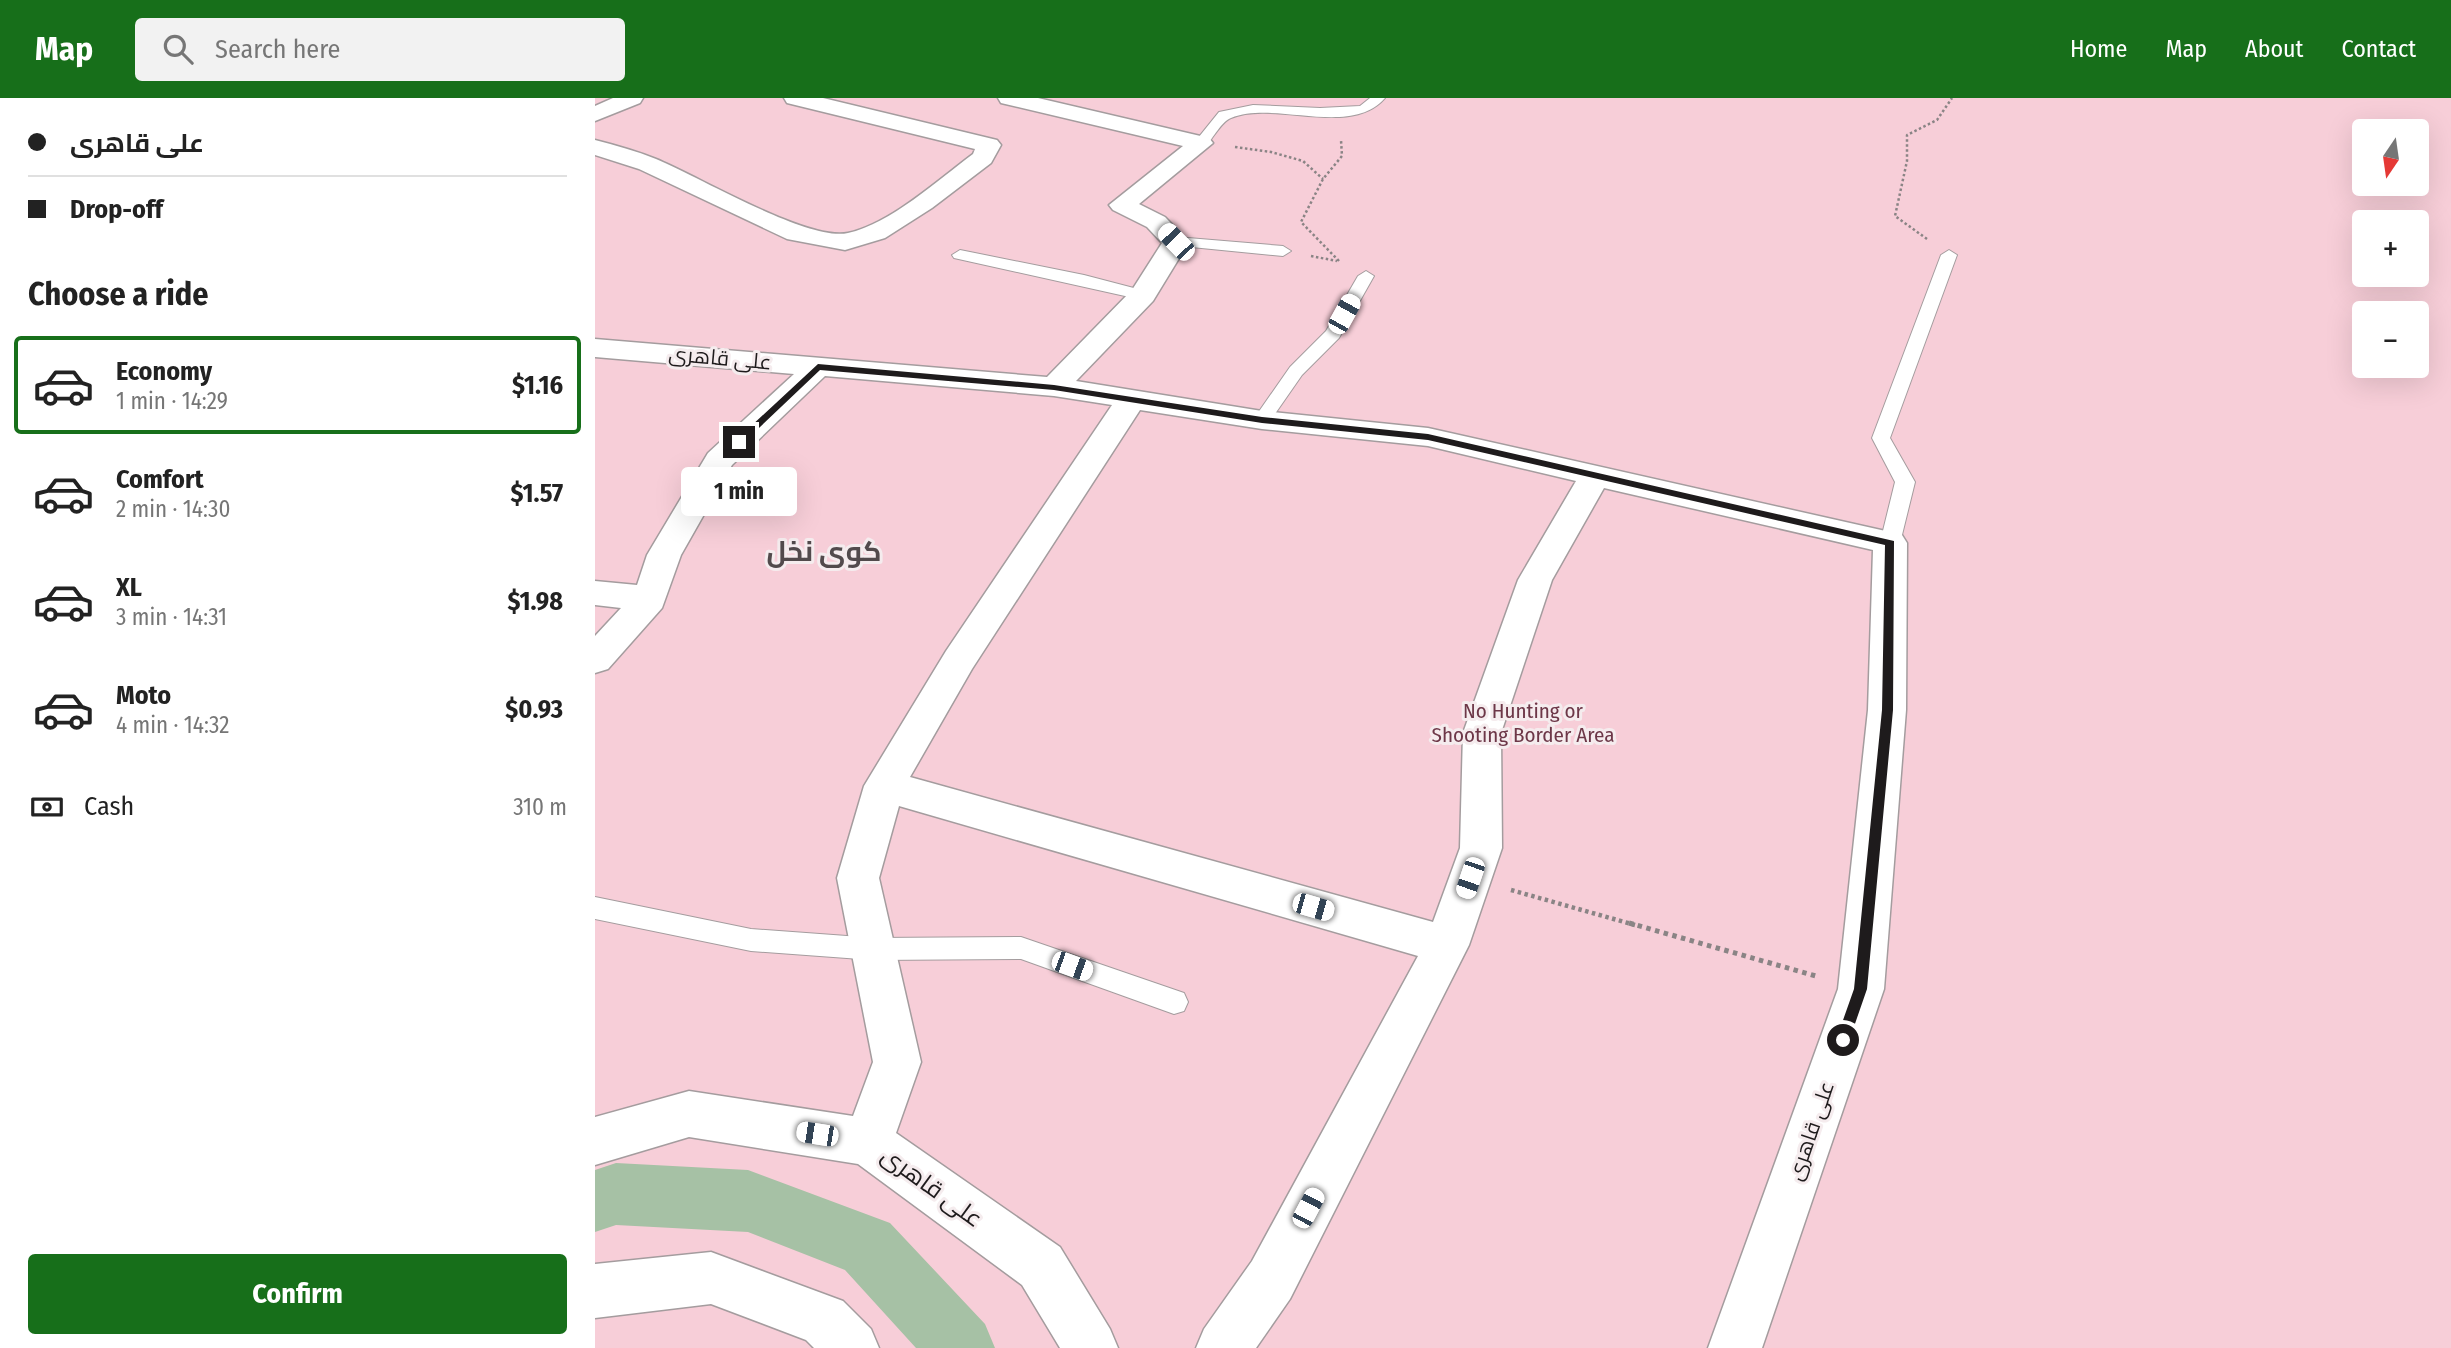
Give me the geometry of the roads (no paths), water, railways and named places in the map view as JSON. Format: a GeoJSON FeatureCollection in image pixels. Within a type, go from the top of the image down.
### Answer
{"type":"FeatureCollection","features":[{"type":"Feature","properties":{"kind":"street"},"geometry":{"type":"LineString","coordinates":[[595,114],[632,98]]}},
{"type":"Feature","properties":{"kind":"street"},"geometry":{"type":"LineString","coordinates":[[595,147],[647,164],[796,234],[845,242],[876,233],[923,203],[983,158],[989,145],[795,98]]}},
{"type":"Feature","properties":{"kind":"street"},"geometry":{"type":"LineString","coordinates":[[1009,98],[1201,142]]}},
{"type":"Feature","properties":{"kind":"street"},"geometry":{"type":"LineString","coordinates":[[1054,387],[1143,295],[1176,242],[1156,222],[1122,205],[1201,142]]}},
{"type":"Feature","properties":{"kind":"street","name":"علی قاهری"},"geometry":{"type":"LineString","coordinates":[[595,348],[1054,387],[1262,420],[1428,437],[1890,543],[1887,710],[1861,989],[1735,1348]]}},
{"type":"Feature","properties":{"kind":"street"},"geometry":{"type":"LineString","coordinates":[[595,660],[650,599],[664,555],[719,460],[818,367]]}},
{"type":"Feature","properties":{"kind":"street"},"geometry":{"type":"LineString","coordinates":[[868,1142],[897,1062],[858,878],[884,786],[959,660],[1132,398]]}},
{"type":"Feature","properties":{"kind":"street"},"geometry":{"type":"LineString","coordinates":[[1223,1348],[1271,1280],[1447,944],[1481,848],[1482,733],[1535,580],[1594,477]]}},
{"type":"Feature","properties":{"kind":"street"},"geometry":{"type":"LineString","coordinates":[[595,593],[650,599]]}},
{"type":"Feature","properties":{"kind":"street"},"geometry":{"type":"LineString","coordinates":[[884,786],[1447,944]]}},
{"type":"Feature","properties":{"kind":"street","name":"علی قاهری"},"geometry":{"type":"LineString","coordinates":[[595,1141],[689,1114],[868,1142],[1041,1266],[1091,1348]]}},
{"type":"Feature","properties":{"kind":"street"},"geometry":{"type":"LineString","coordinates":[[595,1291],[711,1278],[824,1320],[852,1348]]}},
{"type":"Feature","properties":{"kind":"lane"},"geometry":{"type":"LineString","coordinates":[[1201,142],[1224,115],[1253,109],[1320,112],[1363,110],[1378,98]]}},
{"type":"Feature","properties":{"kind":"lane"},"geometry":{"type":"LineString","coordinates":[[1176,242],[1283,251]]}},
{"type":"Feature","properties":{"kind":"lane"},"geometry":{"type":"LineString","coordinates":[[960,255],[1143,295]]}},
{"type":"Feature","properties":{"kind":"lane"},"geometry":{"type":"LineString","coordinates":[[1890,543],[1905,482],[1881,438],[1949,256]]}},
{"type":"Feature","properties":{"kind":"lane"},"geometry":{"type":"LineString","coordinates":[[1262,420],[1296,371],[1333,334],[1366,276]]}},
{"type":"Feature","properties":{"kind":"lane"},"geometry":{"type":"LineString","coordinates":[[595,908],[751,940],[874,949],[1021,948],[1174,1002]]}},
{"type":"Feature","properties":{"kind":"waterway"},"geometry":{"type":"LineString","coordinates":[[595,1201],[616,1194],[748,1201],[867,1246],[961,1348]]}},
{"type":"Feature","properties":{"kind":"district","name":"کوی نخل"},"geometry":{"type":"Point","coordinates":[824,551]}},
{"type":"Feature","properties":{"kind":"park label","name":"No Hunting or Shooting Border Area"},"geometry":{"type":"Point","coordinates":[1523,723]}}]}
